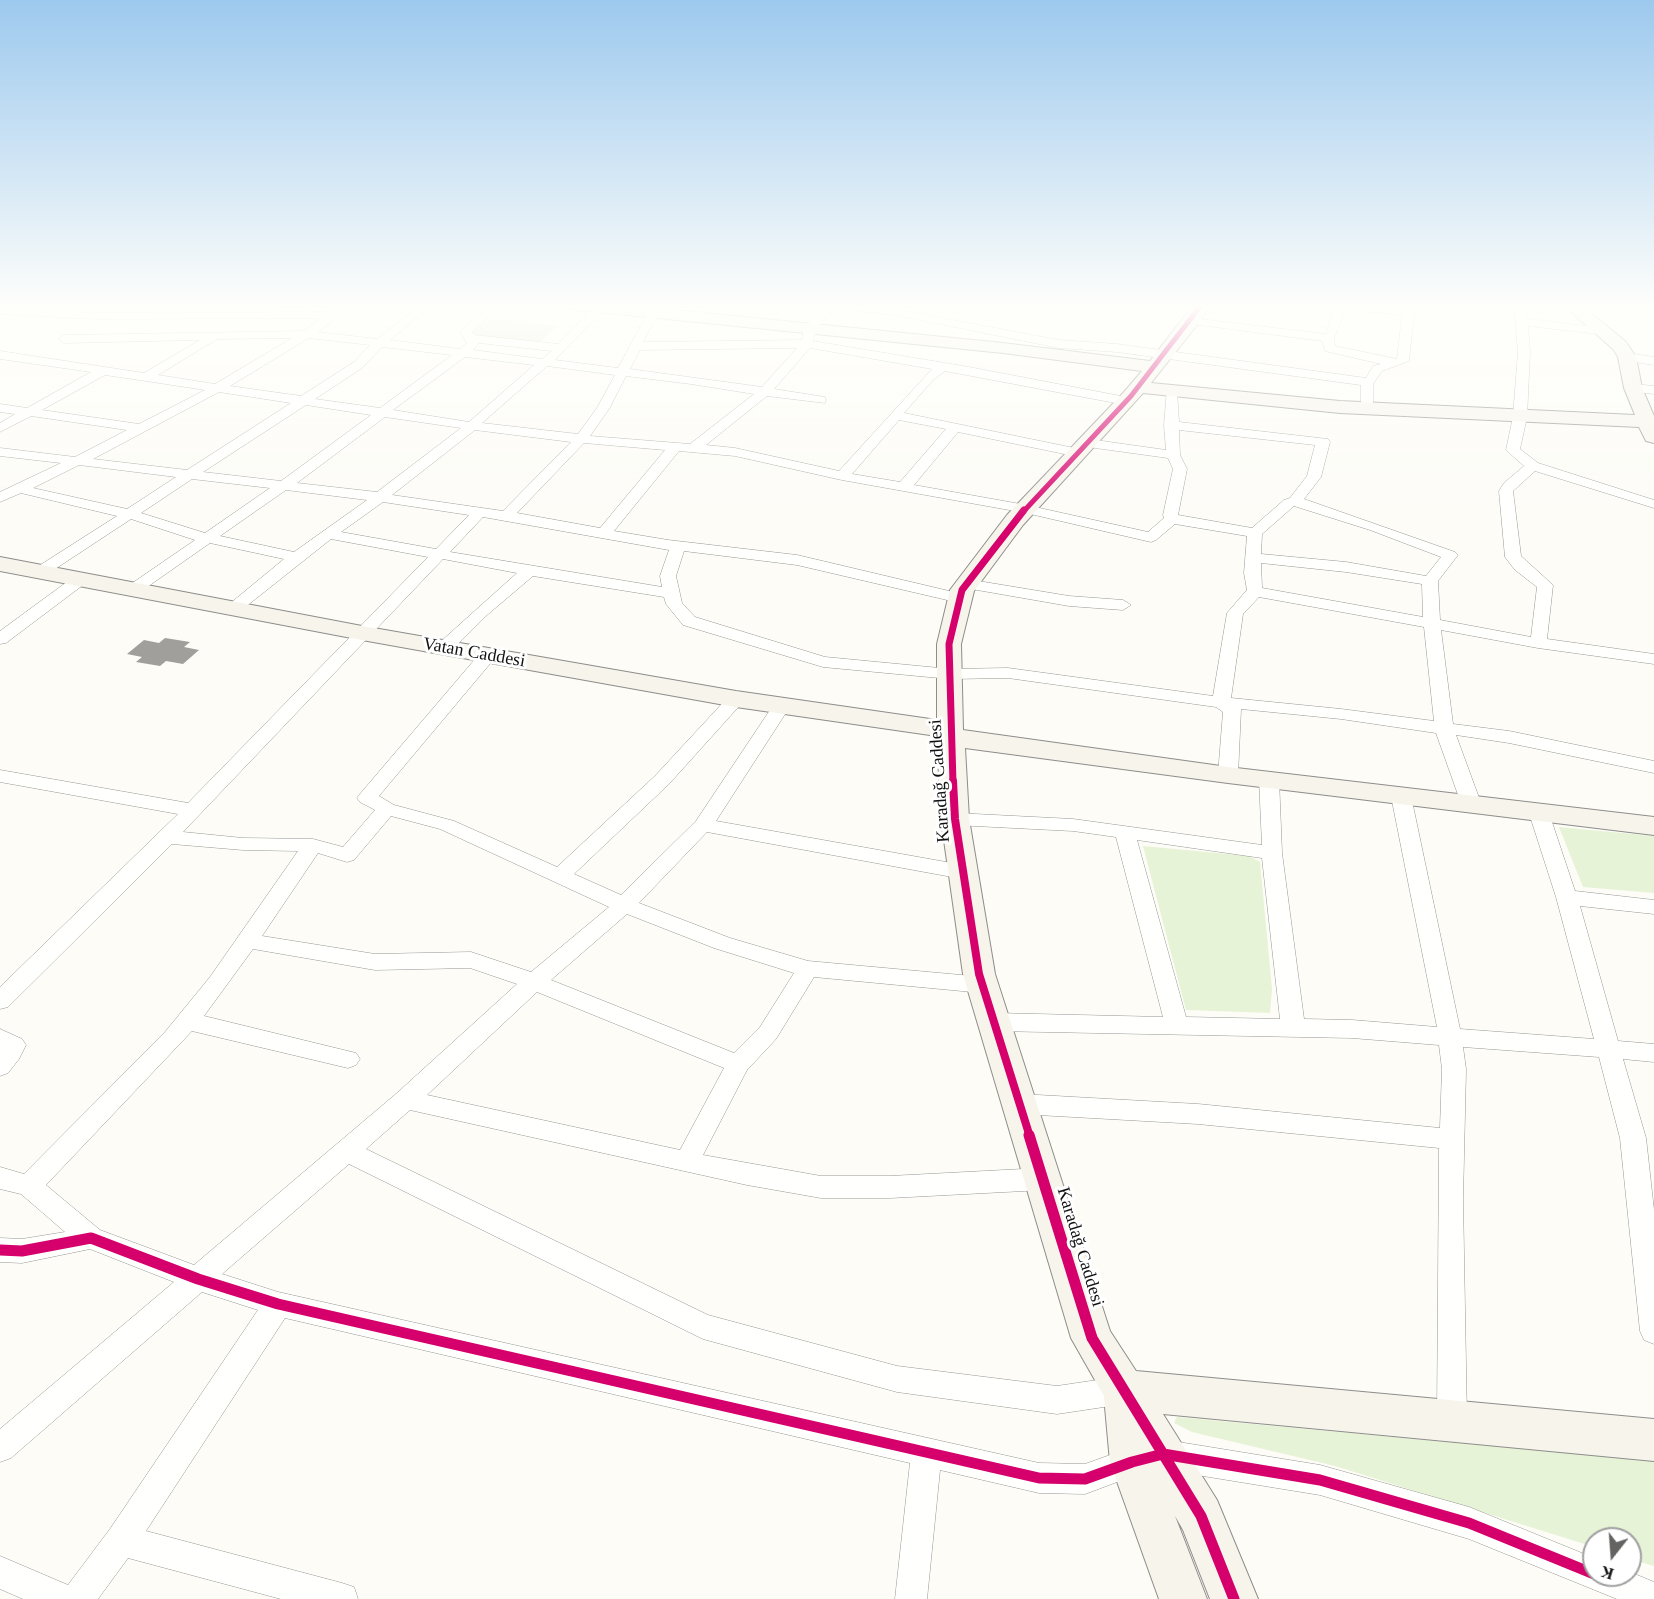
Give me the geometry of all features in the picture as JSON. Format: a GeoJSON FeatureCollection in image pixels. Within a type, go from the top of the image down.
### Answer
{"type":"FeatureCollection","features":[{"type":"Feature","properties":{"kind":"street"},"geometry":{"type":"LineString","coordinates":[[0,428],[89,379]]}},
{"type":"Feature","properties":{"kind":"street"},"geometry":{"type":"LineString","coordinates":[[162,379],[472,426],[581,439],[735,452],[842,476],[1026,509],[1151,537],[1172,519]]}},
{"type":"Feature","properties":{"kind":"street"},"geometry":{"type":"LineString","coordinates":[[0,498],[233,379]]}},
{"type":"Feature","properties":{"kind":"street"},"geometry":{"type":"LineString","coordinates":[[40,572],[336,379]]}},
{"type":"Feature","properties":{"kind":"street"},"geometry":{"type":"LineString","coordinates":[[134,589],[286,484],[428,379]]}},
{"type":"Feature","properties":{"kind":"street"},"geometry":{"type":"LineString","coordinates":[[233,609],[296,557],[380,497],[472,426],[527,379]]}},
{"type":"Feature","properties":{"kind":"street"},"geometry":{"type":"LineString","coordinates":[[507,516],[581,439],[603,409],[619,379]]}},
{"type":"Feature","properties":{"kind":"street"},"geometry":{"type":"LineString","coordinates":[[672,379],[820,400]]}},
{"type":"Feature","properties":{"kind":"street"},"geometry":{"type":"LineString","coordinates":[[694,448],[765,391],[775,379]]}},
{"type":"Feature","properties":{"kind":"street"},"geometry":{"type":"LineString","coordinates":[[842,476],[895,415],[931,379]]}},
{"type":"Feature","properties":{"kind":"street","name":"Karadağ Caddesi"},"geometry":{"type":"LineString","coordinates":[[1124,1390],[1092,1338],[983,985],[955,819],[950,734],[949,644],[963,591],[1026,509],[1084,448],[1145,379]]}},
{"type":"Feature","properties":{"kind":"street"},"geometry":{"type":"LineString","coordinates":[[1149,379],[1171,391],[1242,399],[1520,417],[1652,431],[1631,379]]}},
{"type":"Feature","properties":{"kind":"street"},"geometry":{"type":"LineString","coordinates":[[1218,379],[1367,382],[1372,379]]}},
{"type":"Feature","properties":{"kind":"street"},"geometry":{"type":"LineString","coordinates":[[1522,379],[1520,417],[1513,450],[1533,466],[1654,504]]}},
{"type":"Feature","properties":{"kind":"street"},"geometry":{"type":"LineString","coordinates":[[1367,382],[1368,408]]}},
{"type":"Feature","properties":{"kind":"street"},"geometry":{"type":"LineString","coordinates":[[1633,388],[1654,390]]}},
{"type":"Feature","properties":{"kind":"street"},"geometry":{"type":"LineString","coordinates":[[1171,391],[1173,455],[1180,469],[1170,515],[1172,519]]}},
{"type":"Feature","properties":{"kind":"street"},"geometry":{"type":"LineString","coordinates":[[0,408],[140,428]]}},
{"type":"Feature","properties":{"kind":"street"},"geometry":{"type":"LineString","coordinates":[[895,415],[1084,448],[1173,455]]}},
{"type":"Feature","properties":{"kind":"street"},"geometry":{"type":"LineString","coordinates":[[1171,425],[1323,442],[1314,477],[1296,501]]}},
{"type":"Feature","properties":{"kind":"street"},"geometry":{"type":"LineString","coordinates":[[904,487],[955,427]]}},
{"type":"Feature","properties":{"kind":"street"},"geometry":{"type":"LineString","coordinates":[[603,533],[675,447]]}},
{"type":"Feature","properties":{"kind":"street"},"geometry":{"type":"LineString","coordinates":[[0,452],[286,484],[380,497],[507,516],[678,546],[797,561],[963,591],[1123,605]]}},
{"type":"Feature","properties":{"kind":"street"},"geometry":{"type":"LineString","coordinates":[[1533,466],[1506,491],[1513,557],[1521,567],[1545,585],[1538,643]]}},
{"type":"Feature","properties":{"kind":"street"},"geometry":{"type":"LineString","coordinates":[[20,489],[129,514],[206,538],[296,557]]}},
{"type":"Feature","properties":{"kind":"street"},"geometry":{"type":"LineString","coordinates":[[1255,591],[1252,573],[1255,533],[1289,503],[1296,501],[1376,527],[1450,555],[1430,581],[1432,623],[1444,728],[1472,806]]}},
{"type":"Feature","properties":{"kind":"street"},"geometry":{"type":"LineString","coordinates":[[0,1001],[167,837],[480,512]]}},
{"type":"Feature","properties":{"kind":"street"},"geometry":{"type":"LineString","coordinates":[[1172,519],[1255,533]]}},
{"type":"Feature","properties":{"kind":"street"},"geometry":{"type":"LineString","coordinates":[[328,534],[529,571],[671,593]]}},
{"type":"Feature","properties":{"kind":"street"},"geometry":{"type":"LineString","coordinates":[[678,546],[668,576],[674,604],[689,621],[823,662],[950,674],[1008,673],[1221,702],[1341,714],[1509,737],[1654,767]]}},
{"type":"Feature","properties":{"kind":"street"},"geometry":{"type":"LineString","coordinates":[[1254,558],[1346,567],[1430,581]]}},
{"type":"Feature","properties":{"kind":"street","name":"Vatan Caddesi"},"geometry":{"type":"LineString","coordinates":[[0,564],[444,648],[950,734],[1228,775],[1654,826]]}},
{"type":"Feature","properties":{"kind":"street"},"geometry":{"type":"LineString","coordinates":[[444,648],[480,612],[529,571]]}},
{"type":"Feature","properties":{"kind":"street"},"geometry":{"type":"LineString","coordinates":[[0,639],[81,579]]}},
{"type":"Feature","properties":{"kind":"street"},"geometry":{"type":"LineString","coordinates":[[1255,591],[1538,643],[1654,659]]}},
{"type":"Feature","properties":{"kind":"street"},"geometry":{"type":"LineString","coordinates":[[1221,702],[1235,613],[1255,591]]}},
{"type":"Feature","properties":{"kind":"street"},"geometry":{"type":"LineString","coordinates":[[488,655],[366,798],[387,809],[447,825],[624,904],[722,943],[808,969],[983,985]]}},
{"type":"Feature","properties":{"kind":"street"},"geometry":{"type":"LineString","coordinates":[[560,876],[662,780],[736,699]]}},
{"type":"Feature","properties":{"kind":"street"},"geometry":{"type":"LineString","coordinates":[[1221,702],[1232,710],[1228,775]]}},
{"type":"Feature","properties":{"kind":"street"},"geometry":{"type":"LineString","coordinates":[[0,1448],[406,1100],[534,982],[624,904],[703,825],[783,705]]}},
{"type":"Feature","properties":{"kind":"street"},"geometry":{"type":"LineString","coordinates":[[1269,779],[1272,853],[1293,1028]]}},
{"type":"Feature","properties":{"kind":"street"},"geometry":{"type":"LineString","coordinates":[[4,781],[193,810]]}},
{"type":"Feature","properties":{"kind":"street"},"geometry":{"type":"LineString","coordinates":[[1401,796],[1450,1035],[1454,1069],[1451,1139],[1452,1421]]}},
{"type":"Feature","properties":{"kind":"street"},"geometry":{"type":"LineString","coordinates":[[167,837],[243,844],[313,845],[347,855],[387,809]]}},
{"type":"Feature","properties":{"kind":"street"},"geometry":{"type":"LineString","coordinates":[[1539,813],[1567,897],[1633,1138],[1654,1331]]}},
{"type":"Feature","properties":{"kind":"street"},"geometry":{"type":"LineString","coordinates":[[955,819],[1072,825],[1272,853]]}},
{"type":"Feature","properties":{"kind":"street"},"geometry":{"type":"LineString","coordinates":[[703,825],[963,872]]}},
{"type":"Feature","properties":{"kind":"street"},"geometry":{"type":"LineString","coordinates":[[1125,833],[1177,1025]]}},
{"type":"Feature","properties":{"kind":"street"},"geometry":{"type":"LineString","coordinates":[[29,1186],[187,1021],[218,983],[313,845]]}},
{"type":"Feature","properties":{"kind":"street"},"geometry":{"type":"LineString","coordinates":[[1567,897],[1654,908]]}},
{"type":"Feature","properties":{"kind":"street"},"geometry":{"type":"LineString","coordinates":[[247,941],[375,962],[471,960],[534,982],[738,1064]]}},
{"type":"Feature","properties":{"kind":"street"},"geometry":{"type":"LineString","coordinates":[[687,1162],[738,1064],[768,1033],[808,969]]}},
{"type":"Feature","properties":{"kind":"street"},"geometry":{"type":"LineString","coordinates":[[187,1021],[348,1059]]}},
{"type":"Feature","properties":{"kind":"street"},"geometry":{"type":"LineString","coordinates":[[994,1022],[1352,1029],[1654,1053]]}},
{"type":"Feature","properties":{"kind":"street"},"geometry":{"type":"LineString","coordinates":[[0,1038],[14,1045],[0,1067]]}},
{"type":"Feature","properties":{"kind":"street"},"geometry":{"type":"LineString","coordinates":[[406,1100],[747,1175],[821,1186],[890,1187],[1043,1179]]}},
{"type":"Feature","properties":{"kind":"street"},"geometry":{"type":"LineString","coordinates":[[1020,1104],[1198,1114],[1451,1139]]}},
{"type":"Feature","properties":{"kind":"street"},"geometry":{"type":"LineString","coordinates":[[345,1150],[703,1326],[897,1379],[1057,1400],[1124,1390],[1654,1440]]}},
{"type":"Feature","properties":{"kind":"street"},"geometry":{"type":"LineString","coordinates":[[0,1178],[29,1186],[91,1238],[198,1279],[278,1304],[1039,1478],[1085,1479],[1147,1458],[1320,1480],[1468,1523],[1582,1568]]}},
{"type":"Feature","properties":{"kind":"street"},"geometry":{"type":"LineString","coordinates":[[0,1250],[22,1251],[91,1238]]}},
{"type":"Feature","properties":{"kind":"street"},"geometry":{"type":"LineString","coordinates":[[78,1599],[121,1540],[278,1304]]}},
{"type":"Feature","properties":{"kind":"street"},"geometry":{"type":"LineString","coordinates":[[1124,1390],[1147,1458],[1183,1599]]}},
{"type":"Feature","properties":{"kind":"street"},"geometry":{"type":"LineString","coordinates":[[911,1599],[926,1453]]}},
{"type":"Feature","properties":{"kind":"street"},"geometry":{"type":"LineString","coordinates":[[1147,1458],[1200,1516],[1234,1599]]}},
{"type":"Feature","properties":{"kind":"street"},"geometry":{"type":"LineString","coordinates":[[121,1540],[342,1599]]}},
{"type":"Feature","properties":{"kind":"street"},"geometry":{"type":"LineString","coordinates":[[0,1572],[61,1599]]}},
{"type":"Feature","properties":{"kind":"street"},"geometry":{"type":"LineString","coordinates":[[1627,1587],[1654,1598]]}},
{"type":"Feature","properties":{"kind":"green space"},"geometry":{"type":"Polygon","coordinates":[[[1559,827],[1654,836],[1654,893],[1583,887],[1559,827]]]}},
{"type":"Feature","properties":{"kind":"green space"},"geometry":{"type":"Polygon","coordinates":[[[1143,846],[1249,856],[1260,862],[1272,989],[1270,1013],[1186,1010],[1143,846]]]}},
{"type":"Feature","properties":{"kind":"green space"},"geometry":{"type":"Polygon","coordinates":[[[1177,1417],[1654,1461],[1654,1566],[1642,1562],[1642,1527],[1582,1527],[1582,1543],[1335,1466],[1192,1432],[1174,1423],[1177,1417]]]}},
{"type":"Feature","properties":{"kind":"building"},"geometry":{"type":"Polygon","coordinates":[[[165,638],[190,642],[184,647],[199,650],[183,664],[166,661],[160,666],[136,662],[142,657],[127,654],[144,640],[159,643],[165,638]]]}},
{"type":"Feature","properties":{"kind":"cycle path"},"geometry":{"type":"LineString","coordinates":[[1145,379],[1015,520],[962,590],[949,644],[950,730],[955,819],[979,974],[1092,1338],[1201,1516],[1234,1599]]}},
{"type":"Feature","properties":{"kind":"cycle path"},"geometry":{"type":"LineString","coordinates":[[0,1250],[22,1251],[91,1238],[198,1279],[278,1304],[1039,1478],[1085,1479],[1132,1462],[1163,1454],[1320,1480],[1469,1523],[1582,1569]]}}]}
